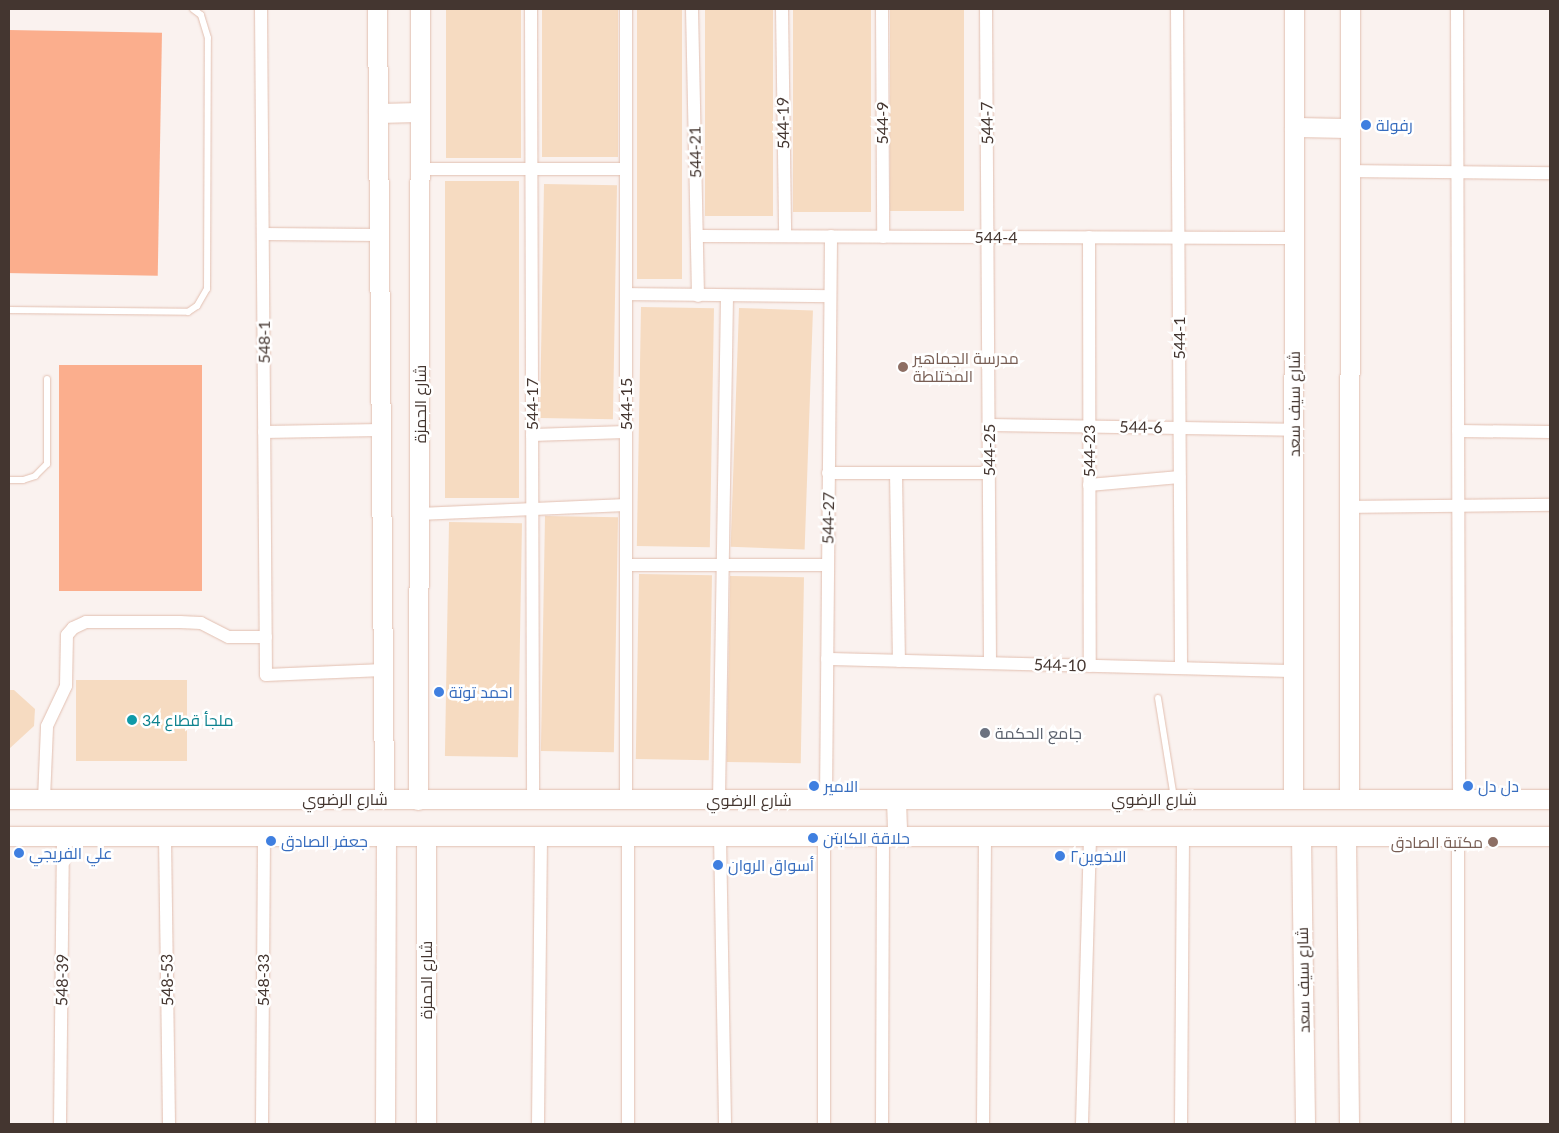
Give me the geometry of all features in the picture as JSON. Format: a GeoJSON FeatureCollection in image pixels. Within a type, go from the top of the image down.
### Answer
{"type":"FeatureCollection","features":[{"type":"Feature","properties":{"kind":"street","name":"548-1"},"geometry":{"type":"LineString","coordinates":[[261,9],[266,675],[383,670]]}},
{"type":"Feature","properties":{"kind":"street"},"geometry":{"type":"LineString","coordinates":[[377,9],[384,799]]}},
{"type":"Feature","properties":{"kind":"street","name":"شارع الحمزة"},"geometry":{"type":"LineString","coordinates":[[418,800],[420,9]]}},
{"type":"Feature","properties":{"kind":"street","name":"544-17"},"geometry":{"type":"LineString","coordinates":[[531,9],[533,799]]}},
{"type":"Feature","properties":{"kind":"street","name":"544-15"},"geometry":{"type":"LineString","coordinates":[[626,9],[626,800]]}},
{"type":"Feature","properties":{"kind":"street","name":"544-21"},"geometry":{"type":"LineString","coordinates":[[692,9],[698,296]]}},
{"type":"Feature","properties":{"kind":"street","name":"544-19"},"geometry":{"type":"LineString","coordinates":[[782,9],[785,236]]}},
{"type":"Feature","properties":{"kind":"street","name":"544-9"},"geometry":{"type":"LineString","coordinates":[[882,9],[883,237]]}},
{"type":"Feature","properties":{"kind":"street","name":"544-7"},"geometry":{"type":"LineString","coordinates":[[986,9],[988,237]]}},
{"type":"Feature","properties":{"kind":"street","name":"544-1"},"geometry":{"type":"LineString","coordinates":[[1177,9],[1181,668]]}},
{"type":"Feature","properties":{"kind":"street","name":"شارع سيف سعد"},"geometry":{"type":"LineString","coordinates":[[1293,799],[1294,9]]}},
{"type":"Feature","properties":{"kind":"street"},"geometry":{"type":"LineString","coordinates":[[1349,798],[1347,507],[1350,9]]}},
{"type":"Feature","properties":{"kind":"street"},"geometry":{"type":"LineString","coordinates":[[1457,9],[1459,799]]}},
{"type":"Feature","properties":{"kind":"street"},"geometry":{"type":"LineString","coordinates":[[378,113],[419,112]]}},
{"type":"Feature","properties":{"kind":"street"},"geometry":{"type":"LineString","coordinates":[[1294,127],[1350,128]]}},
{"type":"Feature","properties":{"kind":"street"},"geometry":{"type":"LineString","coordinates":[[420,169],[626,169]]}},
{"type":"Feature","properties":{"kind":"street"},"geometry":{"type":"LineString","coordinates":[[1350,171],[1550,173]]}},
{"type":"Feature","properties":{"kind":"street"},"geometry":{"type":"LineString","coordinates":[[263,234],[379,235]]}},
{"type":"Feature","properties":{"kind":"street","name":"544-4"},"geometry":{"type":"LineString","coordinates":[[698,236],[1294,238]]}},
{"type":"Feature","properties":{"kind":"street","name":"544-27"},"geometry":{"type":"LineString","coordinates":[[826,800],[830,236]]}},
{"type":"Feature","properties":{"kind":"street","name":"544-25"},"geometry":{"type":"LineString","coordinates":[[988,237],[990,663]]}},
{"type":"Feature","properties":{"kind":"street","name":"544-23"},"geometry":{"type":"LineString","coordinates":[[1089,237],[1090,666]]}},
{"type":"Feature","properties":{"kind":"street"},"geometry":{"type":"LineString","coordinates":[[626,294],[830,296]]}},
{"type":"Feature","properties":{"kind":"street"},"geometry":{"type":"LineString","coordinates":[[720,800],[727,296]]}},
{"type":"Feature","properties":{"kind":"street","name":"544-6"},"geometry":{"type":"LineString","coordinates":[[989,425],[1294,430]]}},
{"type":"Feature","properties":{"kind":"street"},"geometry":{"type":"LineString","coordinates":[[264,432],[380,430]]}},
{"type":"Feature","properties":{"kind":"street"},"geometry":{"type":"LineString","coordinates":[[1458,431],[1550,432]]}},
{"type":"Feature","properties":{"kind":"street"},"geometry":{"type":"LineString","coordinates":[[532,435],[626,432]]}},
{"type":"Feature","properties":{"kind":"street"},"geometry":{"type":"LineString","coordinates":[[828,473],[989,473]]}},
{"type":"Feature","properties":{"kind":"street"},"geometry":{"type":"LineString","coordinates":[[896,473],[899,661]]}},
{"type":"Feature","properties":{"kind":"street"},"geometry":{"type":"LineString","coordinates":[[1089,485],[1180,477]]}},
{"type":"Feature","properties":{"kind":"street"},"geometry":{"type":"LineString","coordinates":[[420,514],[626,504]]}},
{"type":"Feature","properties":{"kind":"street"},"geometry":{"type":"LineString","coordinates":[[1347,507],[1458,508],[1550,505]]}},
{"type":"Feature","properties":{"kind":"street"},"geometry":{"type":"LineString","coordinates":[[626,565],[828,565]]}},
{"type":"Feature","properties":{"kind":"street"},"geometry":{"type":"LineString","coordinates":[[44,799],[47,726],[66,686],[67,635],[72,628],[86,622],[194,622],[230,637],[266,637]]}},
{"type":"Feature","properties":{"kind":"street","name":"544-10"},"geometry":{"type":"LineString","coordinates":[[827,659],[1293,671]]}},
{"type":"Feature","properties":{"kind":"street","name":"شارع الرضوي"},"geometry":{"type":"LineString","coordinates":[[9,799],[1550,799]]}},
{"type":"Feature","properties":{"kind":"street"},"geometry":{"type":"LineString","coordinates":[[882,1124],[890,836],[896,800]]}},
{"type":"Feature","properties":{"kind":"street"},"geometry":{"type":"LineString","coordinates":[[9,836],[1550,836]]}},
{"type":"Feature","properties":{"kind":"street","name":"548-39"},"geometry":{"type":"LineString","coordinates":[[60,1124],[63,836]]}},
{"type":"Feature","properties":{"kind":"street","name":"548-53"},"geometry":{"type":"LineString","coordinates":[[165,836],[169,1124]]}},
{"type":"Feature","properties":{"kind":"street","name":"548-33"},"geometry":{"type":"LineString","coordinates":[[262,1124],[264,836]]}},
{"type":"Feature","properties":{"kind":"street"},"geometry":{"type":"LineString","coordinates":[[385,1124],[386,836]]}},
{"type":"Feature","properties":{"kind":"street","name":"شارع الحمزة"},"geometry":{"type":"LineString","coordinates":[[426,836],[426,1124]]}},
{"type":"Feature","properties":{"kind":"street"},"geometry":{"type":"LineString","coordinates":[[538,1124],[541,836]]}},
{"type":"Feature","properties":{"kind":"street"},"geometry":{"type":"LineString","coordinates":[[628,836],[628,1124]]}},
{"type":"Feature","properties":{"kind":"street"},"geometry":{"type":"LineString","coordinates":[[720,836],[725,1124]]}},
{"type":"Feature","properties":{"kind":"street"},"geometry":{"type":"LineString","coordinates":[[824,836],[824,1124]]}},
{"type":"Feature","properties":{"kind":"street"},"geometry":{"type":"LineString","coordinates":[[983,1124],[986,836]]}},
{"type":"Feature","properties":{"kind":"street"},"geometry":{"type":"LineString","coordinates":[[1082,1124],[1090,836]]}},
{"type":"Feature","properties":{"kind":"street"},"geometry":{"type":"LineString","coordinates":[[1181,1124],[1183,836]]}},
{"type":"Feature","properties":{"kind":"street","name":"شارع سيف سعد"},"geometry":{"type":"LineString","coordinates":[[1301,836],[1305,1124]]}},
{"type":"Feature","properties":{"kind":"street"},"geometry":{"type":"LineString","coordinates":[[1346,836],[1349,1124]]}},
{"type":"Feature","properties":{"kind":"street"},"geometry":{"type":"LineString","coordinates":[[1458,836],[1458,1124]]}},
{"type":"Feature","properties":{"kind":"lane"},"geometry":{"type":"LineString","coordinates":[[9,310],[188,312],[198,306],[207,289],[208,38],[201,15],[193,9]]}},
{"type":"Feature","properties":{"kind":"lane"},"geometry":{"type":"LineString","coordinates":[[9,480],[35,476],[47,464],[48,379]]}},
{"type":"Feature","properties":{"kind":"lane"},"geometry":{"type":"LineString","coordinates":[[1158,698],[1174,799]]}},
{"type":"Feature","properties":{"kind":"shaded area"},"geometry":{"type":"Polygon","coordinates":[[[9,30],[162,33],[158,276],[9,273],[9,30]]]}},
{"type":"Feature","properties":{"kind":"shaded area"},"geometry":{"type":"Polygon","coordinates":[[[59,365],[202,365],[202,591],[59,591],[59,365]]]}},
{"type":"Feature","properties":{"kind":"building"},"geometry":{"type":"Polygon","coordinates":[[[446,9],[521,9],[521,158],[446,158],[446,9]]]}},
{"type":"Feature","properties":{"kind":"building"},"geometry":{"type":"Polygon","coordinates":[[[542,9],[618,9],[618,157],[542,157],[542,9]]]}},
{"type":"Feature","properties":{"kind":"building"},"geometry":{"type":"Polygon","coordinates":[[[637,9],[682,9],[682,279],[637,279],[637,9]]]}},
{"type":"Feature","properties":{"kind":"building"},"geometry":{"type":"Polygon","coordinates":[[[705,9],[773,9],[773,216],[705,216],[705,9]]]}},
{"type":"Feature","properties":{"kind":"building"},"geometry":{"type":"Polygon","coordinates":[[[793,9],[871,9],[871,212],[793,212],[793,9]]]}},
{"type":"Feature","properties":{"kind":"building"},"geometry":{"type":"Polygon","coordinates":[[[890,9],[964,9],[964,211],[890,211],[890,9]]]}},
{"type":"Feature","properties":{"kind":"building"},"geometry":{"type":"Polygon","coordinates":[[[445,181],[519,181],[519,498],[445,498],[445,181]]]}},
{"type":"Feature","properties":{"kind":"building"},"geometry":{"type":"Polygon","coordinates":[[[544,184],[617,185],[613,419],[540,418],[544,184]]]}},
{"type":"Feature","properties":{"kind":"building"},"geometry":{"type":"Polygon","coordinates":[[[641,307],[714,308],[710,547],[637,546],[641,307]]]}},
{"type":"Feature","properties":{"kind":"building"},"geometry":{"type":"Polygon","coordinates":[[[739,308],[813,311],[805,549],[731,547],[739,308]]]}},
{"type":"Feature","properties":{"kind":"building"},"geometry":{"type":"Polygon","coordinates":[[[545,516],[618,517],[614,752],[541,751],[545,516]]]}},
{"type":"Feature","properties":{"kind":"building"},"geometry":{"type":"Polygon","coordinates":[[[449,522],[522,523],[518,757],[445,756],[449,522]]]}},
{"type":"Feature","properties":{"kind":"building"},"geometry":{"type":"Polygon","coordinates":[[[639,574],[712,575],[709,760],[636,759],[639,574]]]}},
{"type":"Feature","properties":{"kind":"building"},"geometry":{"type":"Polygon","coordinates":[[[730,576],[804,577],[801,763],[727,762],[730,576]]]}},
{"type":"Feature","properties":{"kind":"building","name":"ملجأ قطاع 34"},"geometry":{"type":"Polygon","coordinates":[[[76,680],[187,680],[187,761],[76,761],[76,680]]]}},
{"type":"Feature","properties":{"kind":"building"},"geometry":{"type":"Polygon","coordinates":[[[9,690],[14,690],[35,709],[34,726],[9,749],[9,690]]]}},
{"type":"Feature","properties":{"kind":"place","name":"رفولة"},"geometry":{"type":"Point","coordinates":[1366,125]}},
{"type":"Feature","properties":{"kind":"place","name":"مدرسة الجماهير المختلطة"},"geometry":{"type":"Point","coordinates":[903,367]}},
{"type":"Feature","properties":{"kind":"place","name":"احمد توتة"},"geometry":{"type":"Point","coordinates":[439,692]}},
{"type":"Feature","properties":{"kind":"place","name":"ملجأ قطاع 34"},"geometry":{"type":"Point","coordinates":[132,720]}},
{"type":"Feature","properties":{"kind":"place","name":"جامع الحكمة"},"geometry":{"type":"Point","coordinates":[985,733]}},
{"type":"Feature","properties":{"kind":"place","name":"الامير"},"geometry":{"type":"Point","coordinates":[814,786]}},
{"type":"Feature","properties":{"kind":"place","name":"دل دل"},"geometry":{"type":"Point","coordinates":[1468,786]}},
{"type":"Feature","properties":{"kind":"place","name":"حلاقة الكابتن"},"geometry":{"type":"Point","coordinates":[813,838]}},
{"type":"Feature","properties":{"kind":"place","name":"جعفر الصادق"},"geometry":{"type":"Point","coordinates":[271,841]}},
{"type":"Feature","properties":{"kind":"place","name":"مكتبة الصادق"},"geometry":{"type":"Point","coordinates":[1493,842]}},
{"type":"Feature","properties":{"kind":"place","name":"علي الفريجي"},"geometry":{"type":"Point","coordinates":[19,853]}},
{"type":"Feature","properties":{"kind":"place","name":"الاخوين٢"},"geometry":{"type":"Point","coordinates":[1060,856]}},
{"type":"Feature","properties":{"kind":"place","name":"أسواق الروان"},"geometry":{"type":"Point","coordinates":[718,865]}}]}
